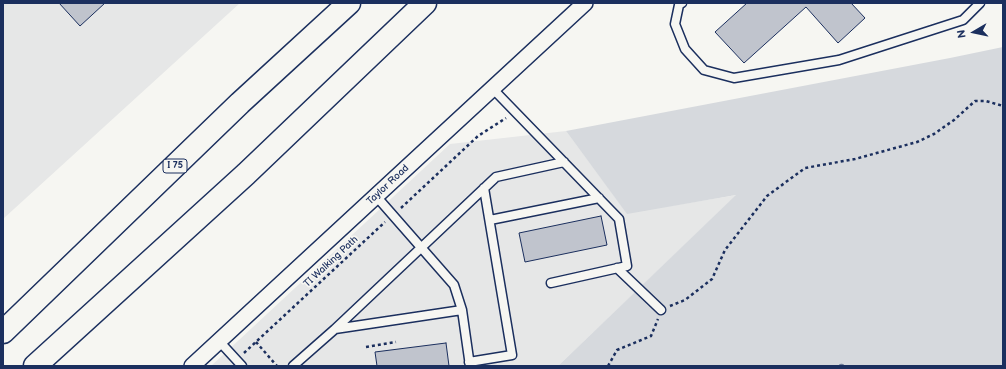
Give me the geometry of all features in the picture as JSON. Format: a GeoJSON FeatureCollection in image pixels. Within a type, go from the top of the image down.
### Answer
{"type":"FeatureCollection","features":[{"type":"Feature","properties":{"kind":"highway","name":"I 75"},"geometry":{"type":"LineString","coordinates":[[3,332],[235,108],[349,3]]}},
{"type":"Feature","properties":{"kind":"highway"},"geometry":{"type":"LineString","coordinates":[[35,366],[246,174],[425,3]]}},
{"type":"Feature","properties":{"kind":"street","name":"Taylor Road"},"geometry":{"type":"LineString","coordinates":[[192,366],[584,3]]}},
{"type":"Feature","properties":{"kind":"lane"},"geometry":{"type":"LineString","coordinates":[[682,3],[679,5],[675,24],[685,49],[704,70],[734,78],[839,60],[963,20],[980,3]]}},
{"type":"Feature","properties":{"kind":"lane"},"geometry":{"type":"LineString","coordinates":[[492,88],[619,219],[627,266],[551,283]]}},
{"type":"Feature","properties":{"kind":"lane"},"geometry":{"type":"LineString","coordinates":[[293,366],[335,329],[496,177],[564,162]]}},
{"type":"Feature","properties":{"kind":"lane"},"geometry":{"type":"LineString","coordinates":[[376,196],[454,285],[462,310],[469,364],[512,355],[484,188]]}},
{"type":"Feature","properties":{"kind":"lane"},"geometry":{"type":"LineString","coordinates":[[490,220],[599,198]]}},
{"type":"Feature","properties":{"kind":"lane"},"geometry":{"type":"LineString","coordinates":[[617,268],[661,310]]}},
{"type":"Feature","properties":{"kind":"lane"},"geometry":{"type":"LineString","coordinates":[[335,329],[462,310]]}},
{"type":"Feature","properties":{"kind":"lane"},"geometry":{"type":"LineString","coordinates":[[219,341],[240,363]]}},
{"type":"Feature","properties":{"kind":"path"},"geometry":{"type":"LineString","coordinates":[[608,366],[617,350],[651,336],[661,310],[685,300],[712,279],[725,250],[767,196],[805,168],[855,159],[917,142],[934,134],[954,120],[975,101],[986,101],[1003,106]]}},
{"type":"Feature","properties":{"kind":"path","name":"TI Walking Path"},"geometry":{"type":"LineString","coordinates":[[240,363],[256,342],[478,136],[516,112]]}},
{"type":"Feature","properties":{"kind":"path"},"geometry":{"type":"LineString","coordinates":[[256,342],[277,366]]}},
{"type":"Feature","properties":{"kind":"path"},"geometry":{"type":"LineString","coordinates":[[366,347],[396,342]]}},
{"type":"Feature","properties":{"kind":"shaded area"},"geometry":{"type":"Polygon","coordinates":[[[3,3],[240,3],[3,219],[3,3]]]}},
{"type":"Feature","properties":{"kind":"shaded area"},"geometry":{"type":"Polygon","coordinates":[[[1003,47],[1003,366],[558,366],[736,195],[627,214],[566,131],[1003,47]]]}},
{"type":"Feature","properties":{"kind":"shaded area"},"geometry":{"type":"Polygon","coordinates":[[[566,131],[627,213],[737,195],[558,366],[211,366],[450,144],[566,131]]]}},
{"type":"Feature","properties":{"kind":"building"},"geometry":{"type":"Polygon","coordinates":[[[59,3],[105,3],[80,26],[59,3]]]}},
{"type":"Feature","properties":{"kind":"building"},"geometry":{"type":"Polygon","coordinates":[[[747,3],[851,3],[865,18],[838,43],[806,7],[744,63],[715,32],[747,3]]]}},
{"type":"Feature","properties":{"kind":"building"},"geometry":{"type":"Polygon","coordinates":[[[601,216],[607,245],[525,262],[519,233],[601,216]]]}},
{"type":"Feature","properties":{"kind":"building"},"geometry":{"type":"Polygon","coordinates":[[[446,343],[449,366],[377,366],[375,352],[446,343]]]}}]}
